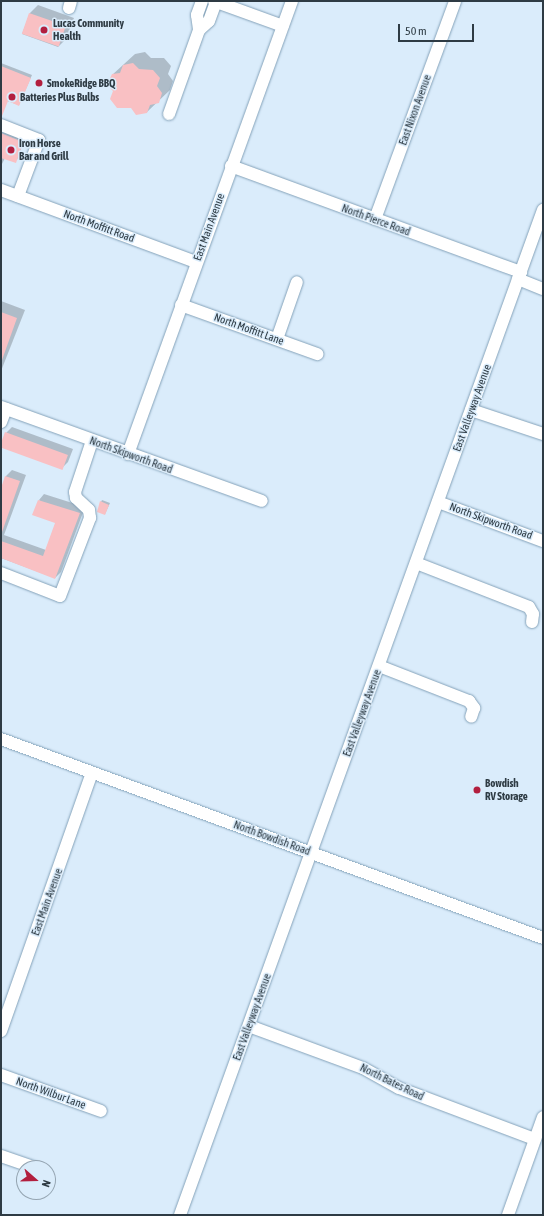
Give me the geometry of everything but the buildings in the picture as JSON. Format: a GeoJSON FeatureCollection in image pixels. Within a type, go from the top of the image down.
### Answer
{"type":"FeatureCollection","features":[{"type":"Feature","properties":{"kind":"street"},"geometry":{"type":"LineString","coordinates":[[169,114],[199,30],[197,16],[202,1]]}},
{"type":"Feature","properties":{"kind":"street"},"geometry":{"type":"LineString","coordinates":[[199,30],[209,21],[215,1],[283,26]]}},
{"type":"Feature","properties":{"kind":"street","name":"East Main Avenue"},"geometry":{"type":"LineString","coordinates":[[128,454],[196,262],[292,1]]}},
{"type":"Feature","properties":{"kind":"street","name":"East Nixon Avenue"},"geometry":{"type":"LineString","coordinates":[[374,219],[455,1]]}},
{"type":"Feature","properties":{"kind":"street"},"geometry":{"type":"LineString","coordinates":[[1,125],[39,140],[18,196]]}},
{"type":"Feature","properties":{"kind":"street","name":"North Pierce Road"},"geometry":{"type":"LineString","coordinates":[[231,166],[374,219],[519,276],[543,289]]}},
{"type":"Feature","properties":{"kind":"street","name":"North Moffitt Road"},"geometry":{"type":"LineString","coordinates":[[1,190],[196,262]]}},
{"type":"Feature","properties":{"kind":"street","name":"East Valleyway Avenue"},"geometry":{"type":"LineString","coordinates":[[180,1215],[543,210]]}},
{"type":"Feature","properties":{"kind":"street"},"geometry":{"type":"LineString","coordinates":[[277,339],[297,282]]}},
{"type":"Feature","properties":{"kind":"street","name":"North Moffitt Lane"},"geometry":{"type":"LineString","coordinates":[[181,305],[317,354]]}},
{"type":"Feature","properties":{"kind":"street"},"geometry":{"type":"LineString","coordinates":[[1,422],[3,408]]}},
{"type":"Feature","properties":{"kind":"street","name":"North Skipworth Road"},"geometry":{"type":"LineString","coordinates":[[3,408],[262,501]]}},
{"type":"Feature","properties":{"kind":"street"},"geometry":{"type":"LineString","coordinates":[[471,410],[543,434]]}},
{"type":"Feature","properties":{"kind":"street"},"geometry":{"type":"LineString","coordinates":[[1,573],[60,596],[90,518],[89,510],[76,498],[75,492],[92,441]]}},
{"type":"Feature","properties":{"kind":"street","name":"North Skipworth Road"},"geometry":{"type":"LineString","coordinates":[[438,502],[543,541]]}},
{"type":"Feature","properties":{"kind":"street"},"geometry":{"type":"LineString","coordinates":[[416,563],[529,607],[533,614],[532,622]]}},
{"type":"Feature","properties":{"kind":"street"},"geometry":{"type":"LineString","coordinates":[[379,666],[469,701],[474,708],[471,717]]}},
{"type":"Feature","properties":{"kind":"street","name":"North Bowdish Road"},"geometry":{"type":"LineString","coordinates":[[1,739],[543,938]]}},
{"type":"Feature","properties":{"kind":"street","name":"East Main Avenue"},"geometry":{"type":"LineString","coordinates":[[1,1031],[92,773]]}},
{"type":"Feature","properties":{"kind":"street","name":"North Bates Road"},"geometry":{"type":"LineString","coordinates":[[249,1026],[363,1068],[399,1088],[535,1139]]}},
{"type":"Feature","properties":{"kind":"street","name":"North Wilbur Lane"},"geometry":{"type":"LineString","coordinates":[[1,1075],[101,1111]]}},
{"type":"Feature","properties":{"kind":"street"},"geometry":{"type":"LineString","coordinates":[[508,1215],[543,1117]]}},
{"type":"Feature","properties":{"kind":"street"},"geometry":{"type":"LineString","coordinates":[[1,1156],[16,1161]]}},
{"type":"Feature","properties":{"kind":"place","name":"Lucas Community Health"},"geometry":{"type":"Point","coordinates":[44,30]}},
{"type":"Feature","properties":{"kind":"place","name":"SmokeRidge BBQ"},"geometry":{"type":"Point","coordinates":[39,83]}},
{"type":"Feature","properties":{"kind":"place","name":"Batteries Plus Bulbs"},"geometry":{"type":"Point","coordinates":[12,97]}},
{"type":"Feature","properties":{"kind":"place","name":"Iron Horse Bar and Grill"},"geometry":{"type":"Point","coordinates":[11,150]}},
{"type":"Feature","properties":{"kind":"place","name":"Bowdish RV Storage"},"geometry":{"type":"Point","coordinates":[477,790]}}]}
